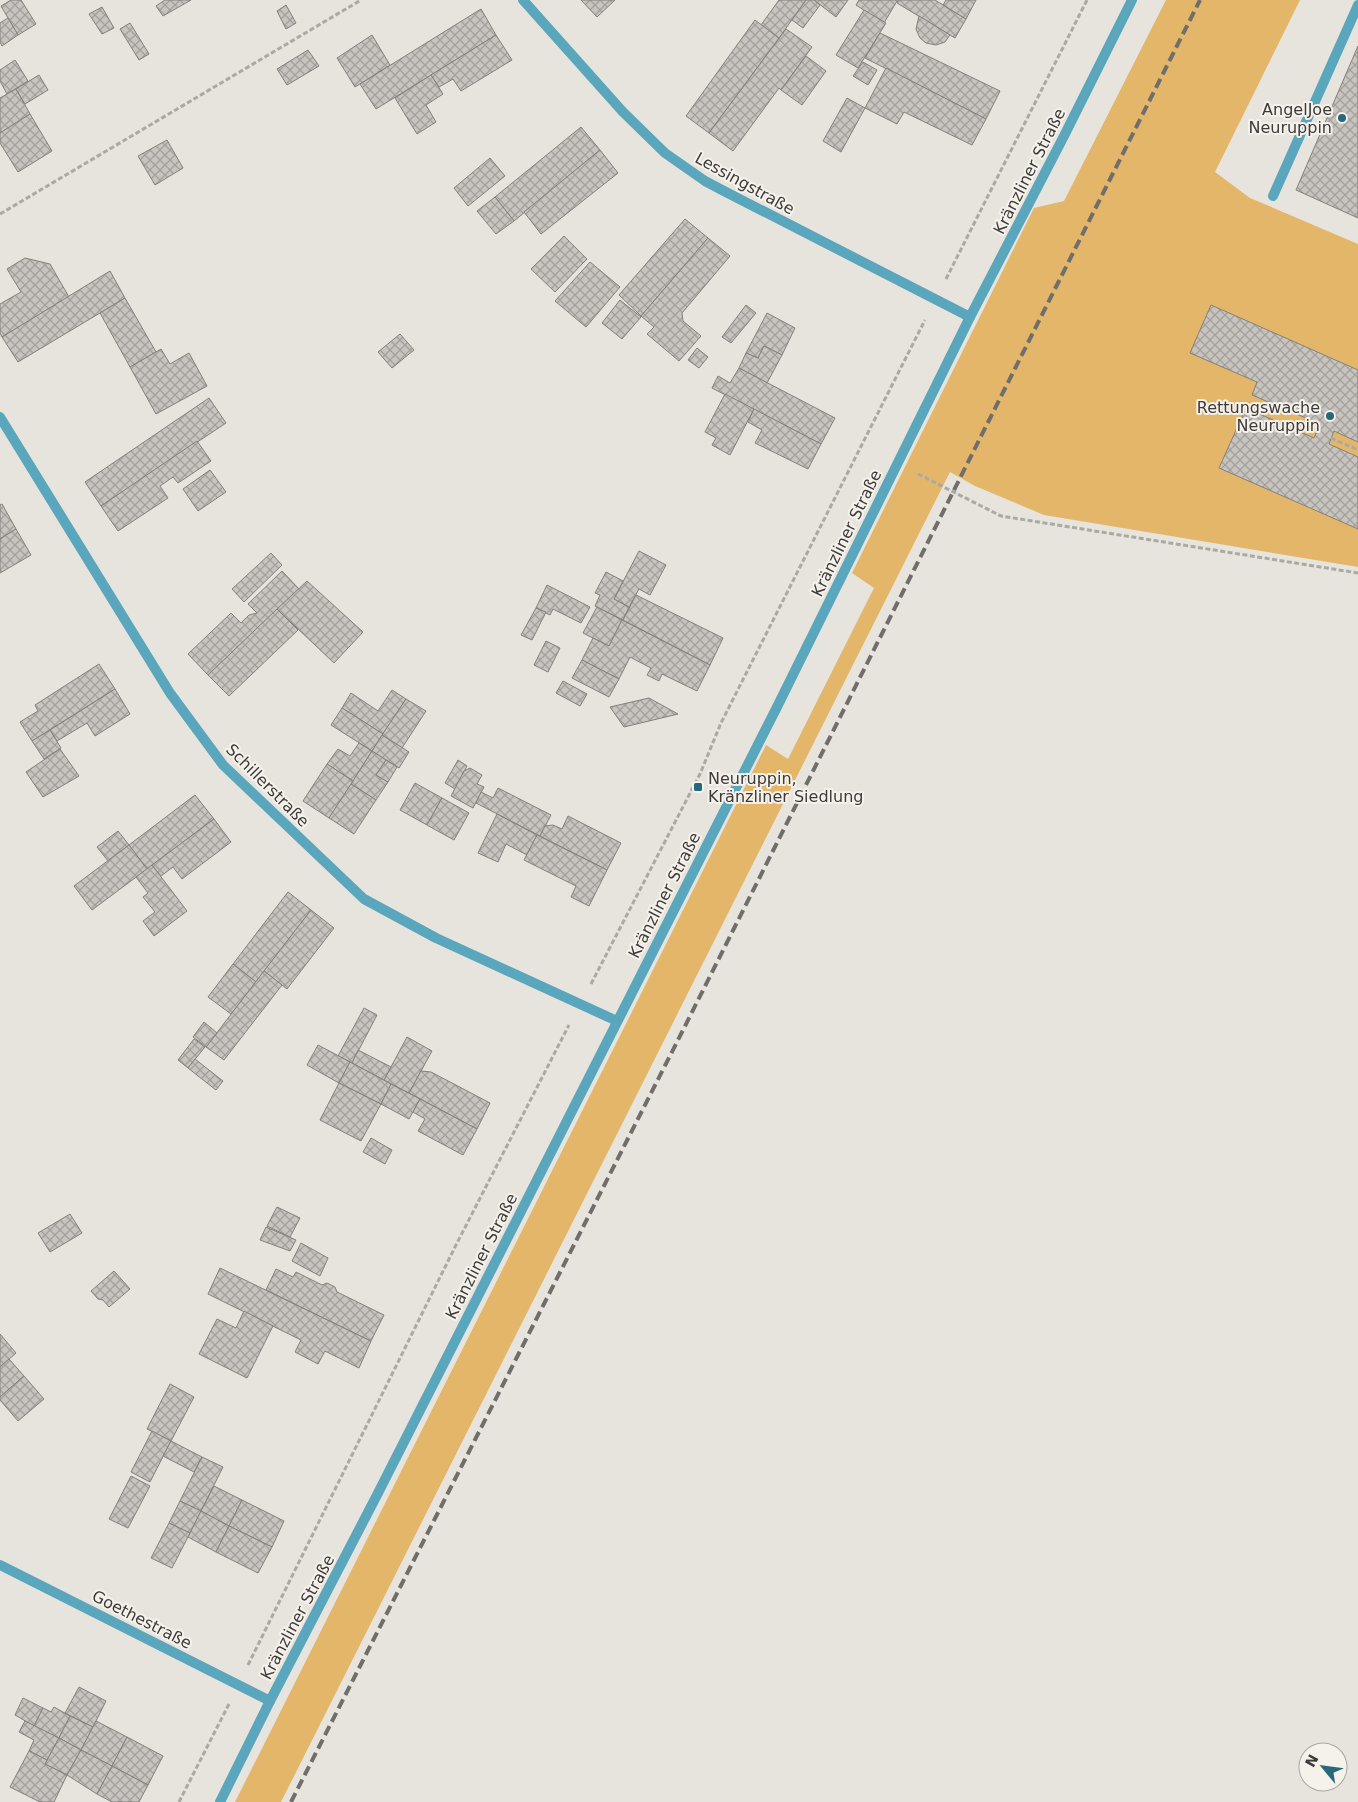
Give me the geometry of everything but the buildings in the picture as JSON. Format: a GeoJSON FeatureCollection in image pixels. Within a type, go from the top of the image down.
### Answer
{"type":"FeatureCollection","features":[{"type":"Feature","properties":{"kind":"street","name":"Lessingstraße"},"geometry":{"type":"LineString","coordinates":[[523,0],[623,112],[665,153],[705,181],[970,317]]}},
{"type":"Feature","properties":{"kind":"street","name":"Kränzliner Straße"},"geometry":{"type":"LineString","coordinates":[[220,1802],[270,1700],[380,1488],[776,709],[970,317],[1132,0]]}},
{"type":"Feature","properties":{"kind":"street"},"geometry":{"type":"LineString","coordinates":[[1273,196],[1358,5]]}},
{"type":"Feature","properties":{"kind":"street","name":"Schillerstraße"},"geometry":{"type":"LineString","coordinates":[[0,417],[170,693],[224,765],[364,898],[436,938],[617,1021]]}},
{"type":"Feature","properties":{"kind":"street","name":"Goethestraße"},"geometry":{"type":"LineString","coordinates":[[0,1565],[270,1700]]}},
{"type":"Feature","properties":{"kind":"path"},"geometry":{"type":"LineString","coordinates":[[0,214],[361,0]]}},
{"type":"Feature","properties":{"kind":"path"},"geometry":{"type":"LineString","coordinates":[[179,1802],[456,1245],[700,774],[721,723],[1087,0]]}},
{"type":"Feature","properties":{"kind":"path"},"geometry":{"type":"LineString","coordinates":[[1331,438],[1358,450]]}},
{"type":"Feature","properties":{"kind":"path"},"geometry":{"type":"LineString","coordinates":[[898,464],[1001,516],[1358,573]]}},
{"type":"Feature","properties":{"kind":"shaded area"},"geometry":{"type":"Polygon","coordinates":[[[1166,0],[1300,0],[1215,172],[1250,198],[1358,244],[1358,567],[1044,515],[975,486],[950,472],[281,1802],[235,1802],[766,745],[788,759],[874,588],[852,573],[1034,208],[1064,201],[1166,0]]]}},
{"type":"Feature","properties":{"kind":"railway"},"geometry":{"type":"LineString","coordinates":[[291,1802],[676,1044],[1200,0]]}},
{"type":"Feature","properties":{"kind":"place","name":"AngelJoe Neuruppin"},"geometry":{"type":"Point","coordinates":[1342,118]}},
{"type":"Feature","properties":{"kind":"place","name":"Rettungswache Neuruppin"},"geometry":{"type":"Point","coordinates":[1330,416]}},
{"type":"Feature","properties":{"kind":"place","name":"Neuruppin, Kränzliner Siedlung"},"geometry":{"type":"Point","coordinates":[698,787]}}]}
